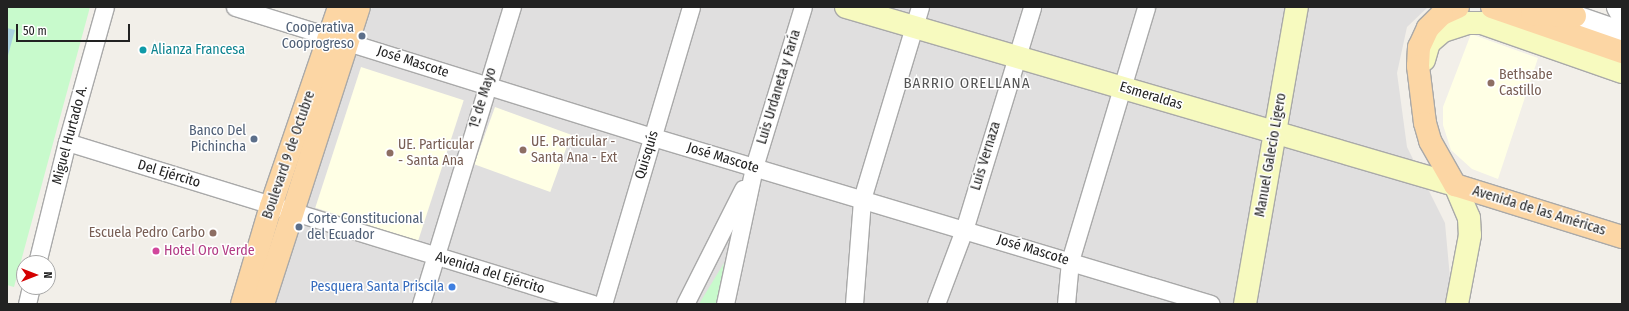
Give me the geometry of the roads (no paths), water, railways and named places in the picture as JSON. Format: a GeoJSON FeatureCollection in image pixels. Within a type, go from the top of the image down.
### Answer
{"type":"FeatureCollection","features":[{"type":"Feature","properties":{"kind":"main road","name":"Boulevard 9 de Octubre"},"geometry":{"type":"LineString","coordinates":[[264,304],[294,213],[339,39],[339,7]]}},
{"type":"Feature","properties":{"kind":"main road","name":"Boulevard 9 de Octubre"},"geometry":{"type":"LineString","coordinates":[[242,304],[272,206],[339,39],[359,7]]}},
{"type":"Feature","properties":{"kind":"main road","name":"Esmeraldas"},"geometry":{"type":"LineString","coordinates":[[846,7],[917,17],[1017,57],[1456,185]]}},
{"type":"Feature","properties":{"kind":"main road","name":"Manuel Galecio Ligero"},"geometry":{"type":"LineString","coordinates":[[1245,304],[1296,7]]}},
{"type":"Feature","properties":{"kind":"main road"},"geometry":{"type":"LineString","coordinates":[[1457,304],[1470,235],[1469,218],[1456,185],[1430,141],[1419,86],[1418,56],[1422,37],[1434,21],[1458,7]]}},
{"type":"Feature","properties":{"kind":"main road"},"geometry":{"type":"LineString","coordinates":[[1501,10],[1575,16]]}},
{"type":"Feature","properties":{"kind":"main road"},"geometry":{"type":"LineString","coordinates":[[1501,10],[1622,52]]}},
{"type":"Feature","properties":{"kind":"main road"},"geometry":{"type":"LineString","coordinates":[[1419,86],[1429,43],[1443,31],[1468,23],[1493,26],[1622,72]]}},
{"type":"Feature","properties":{"kind":"main road","name":"Avenida de las Américas"},"geometry":{"type":"LineString","coordinates":[[1456,185],[1622,237]]}},
{"type":"Feature","properties":{"kind":"street","name":"Miguel Hurtado A."},"geometry":{"type":"LineString","coordinates":[[39,255],[67,142],[105,7]]}},
{"type":"Feature","properties":{"kind":"street","name":"José Mascote"},"geometry":{"type":"LineString","coordinates":[[235,7],[653,137],[1211,304]]}},
{"type":"Feature","properties":{"kind":"street","name":"1º de Mayo"},"geometry":{"type":"LineString","coordinates":[[421,304],[434,257],[512,7]]}},
{"type":"Feature","properties":{"kind":"street","name":"Quisquís"},"geometry":{"type":"LineString","coordinates":[[603,304],[691,7]]}},
{"type":"Feature","properties":{"kind":"street","name":"Luis Urdaneta y Faría"},"geometry":{"type":"LineString","coordinates":[[725,304],[754,167],[803,7]]}},
{"type":"Feature","properties":{"kind":"street","name":"Luis Vernaza"},"geometry":{"type":"LineString","coordinates":[[936,304],[964,230],[1032,7]]}},
{"type":"Feature","properties":{"kind":"street"},"geometry":{"type":"LineString","coordinates":[[1066,304],[1070,261],[1146,7]]}},
{"type":"Feature","properties":{"kind":"street"},"geometry":{"type":"LineString","coordinates":[[1550,7],[1575,16],[1616,25]]}},
{"type":"Feature","properties":{"kind":"street"},"geometry":{"type":"LineString","coordinates":[[1595,7],[1616,25]]}},
{"type":"Feature","properties":{"kind":"street"},"geometry":{"type":"LineString","coordinates":[[1616,25],[1617,7]]}},
{"type":"Feature","properties":{"kind":"street"},"geometry":{"type":"LineString","coordinates":[[854,304],[862,199],[917,17]]}},
{"type":"Feature","properties":{"kind":"street","name":"Del Ejército"},"geometry":{"type":"LineString","coordinates":[[67,142],[272,206]]}},
{"type":"Feature","properties":{"kind":"street","name":"Luis Urdaneta y Faría"},"geometry":{"type":"LineString","coordinates":[[685,304],[754,167]]}},
{"type":"Feature","properties":{"kind":"street","name":"Avenida del Ejército"},"geometry":{"type":"LineString","coordinates":[[272,206],[434,257],[593,304]]}},
{"type":"Feature","properties":{"kind":"water"},"geometry":{"type":"Polygon","coordinates":[[[7,28],[15,30],[7,59],[7,28]]]}},
{"type":"Feature","properties":{"kind":"place","name":"Cooperativa Cooprogreso"},"geometry":{"type":"Point","coordinates":[362,36]}},
{"type":"Feature","properties":{"kind":"place","name":"Alianza Francesa"},"geometry":{"type":"Point","coordinates":[143,50]}},
{"type":"Feature","properties":{"kind":"place","name":"Bethsabe Castillo"},"geometry":{"type":"Point","coordinates":[1491,83]}},
{"type":"Feature","properties":{"kind":"place","name":"Banco Del Pichincha"},"geometry":{"type":"Point","coordinates":[254,139]}},
{"type":"Feature","properties":{"kind":"place","name":"UE. Particular - Santa Ana - Ext"},"geometry":{"type":"Point","coordinates":[523,150]}},
{"type":"Feature","properties":{"kind":"place","name":"UE. Particular - Santa Ana"},"geometry":{"type":"Point","coordinates":[390,153]}},
{"type":"Feature","properties":{"kind":"place","name":"Corte Constitucional del Ecuador"},"geometry":{"type":"Point","coordinates":[299,227]}},
{"type":"Feature","properties":{"kind":"place","name":"Escuela Pedro Carbo"},"geometry":{"type":"Point","coordinates":[213,233]}},
{"type":"Feature","properties":{"kind":"place","name":"Hotel Oro Verde"},"geometry":{"type":"Point","coordinates":[156,251]}},
{"type":"Feature","properties":{"kind":"place","name":"Pesquera Santa Priscila"},"geometry":{"type":"Point","coordinates":[452,287]}},
{"type":"Feature","properties":{"kind":"district","name":"BARRIO ORELLANA"},"geometry":{"type":"Point","coordinates":[967,84]}}]}
